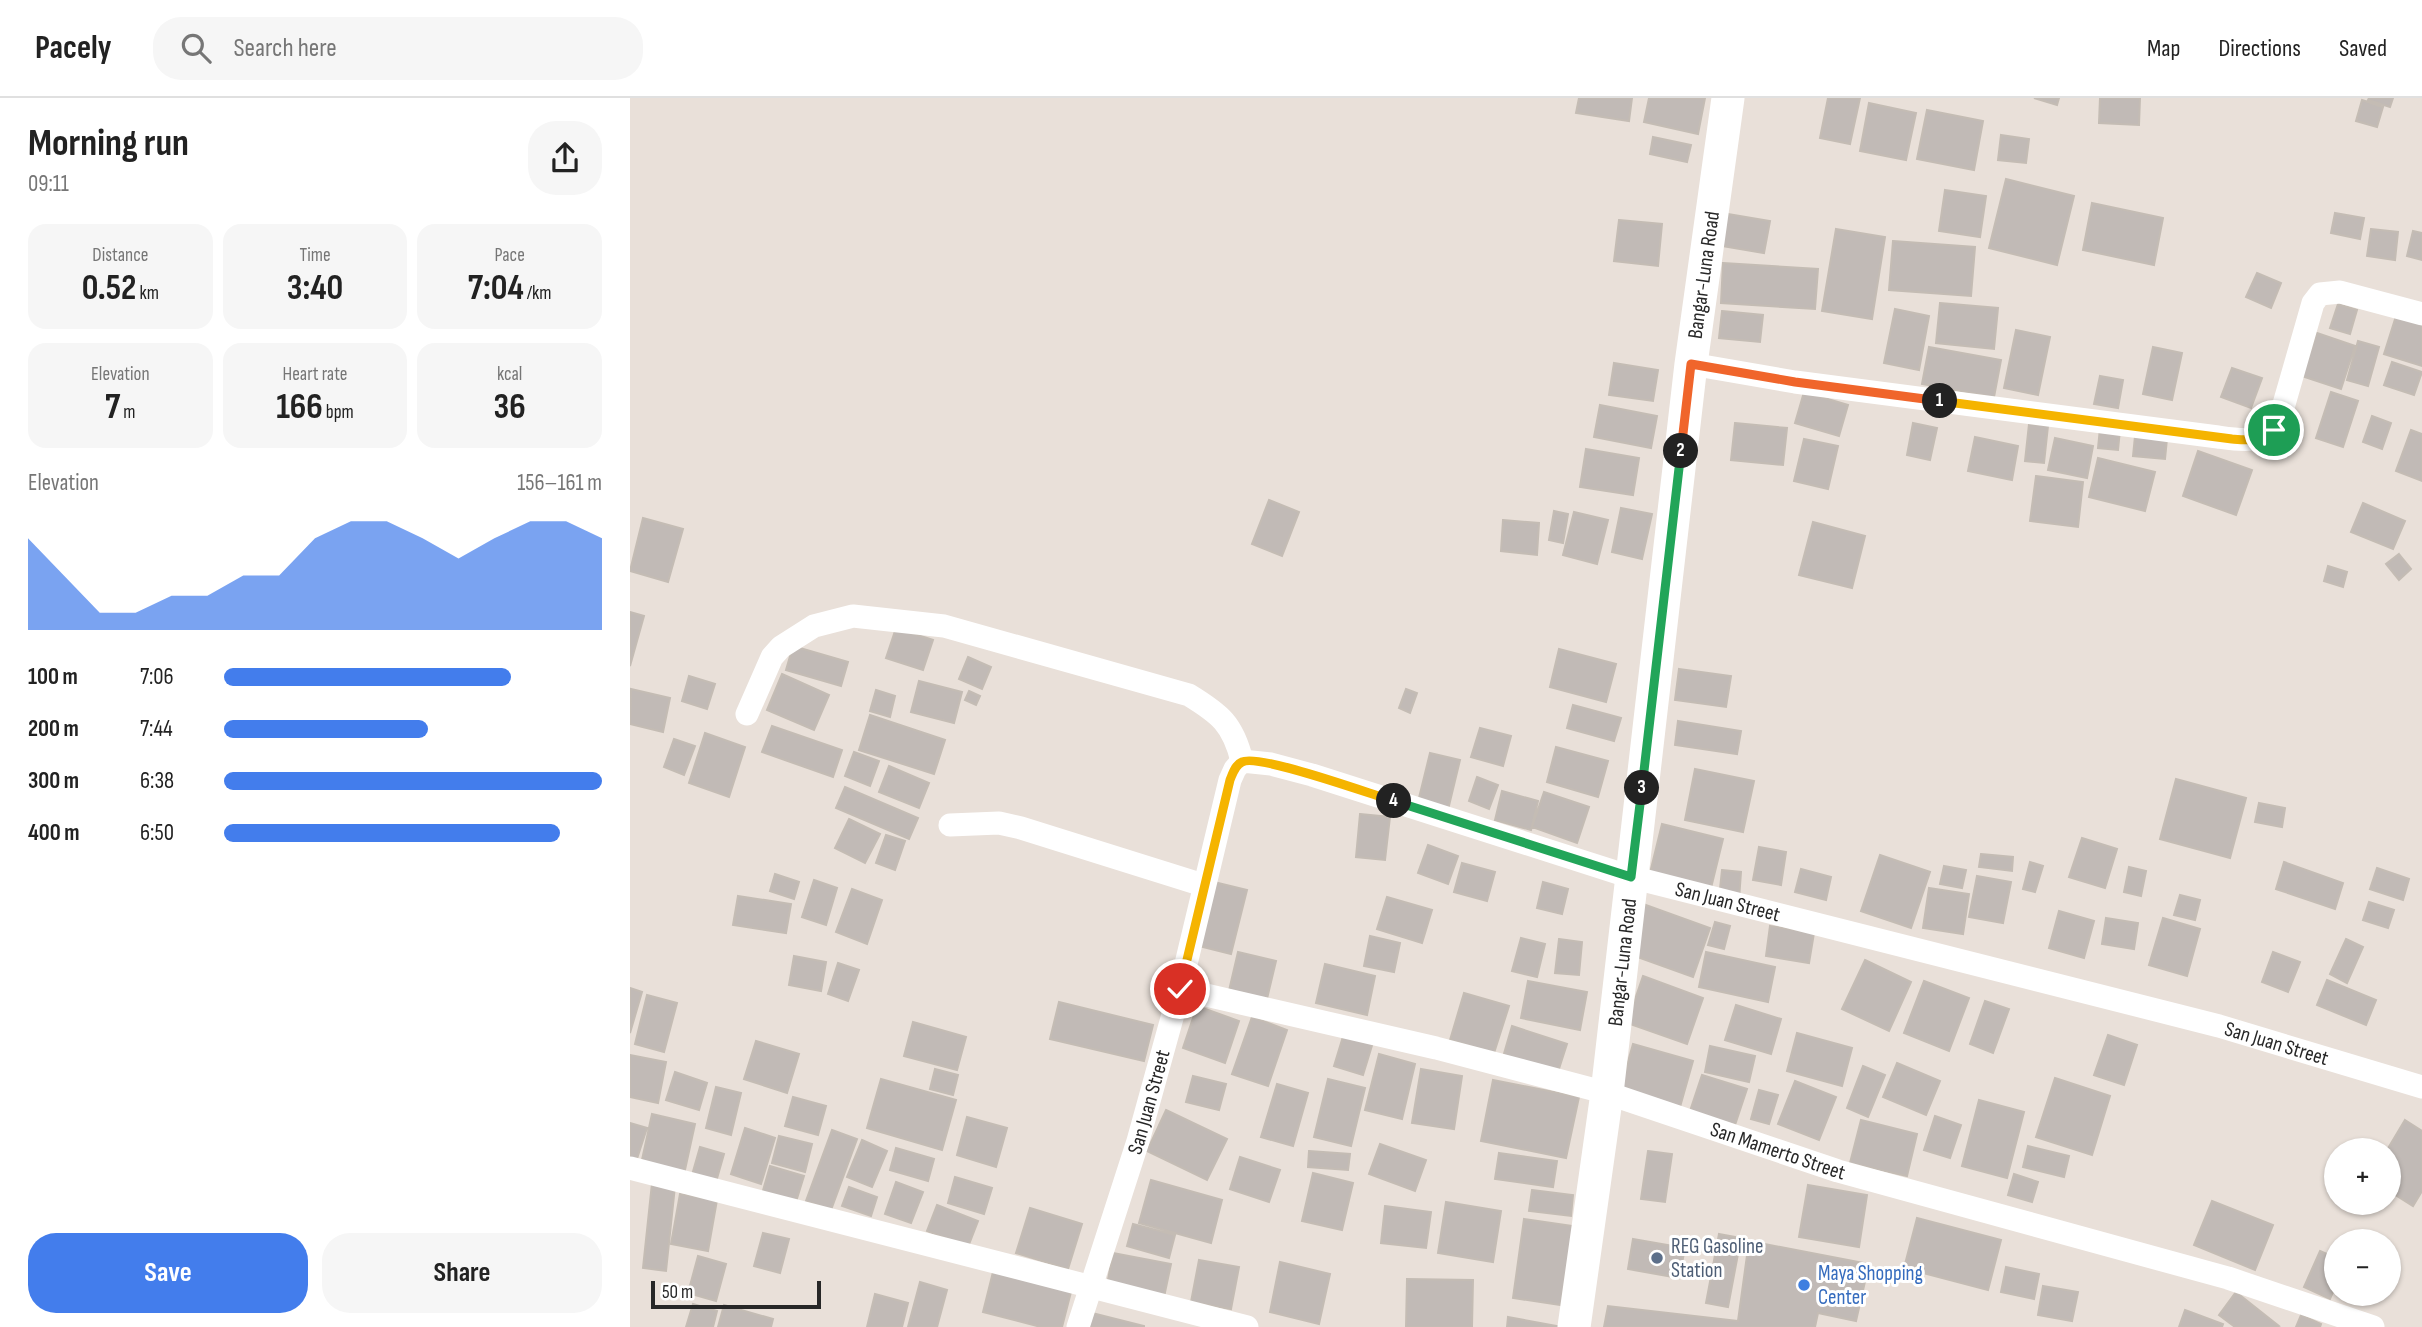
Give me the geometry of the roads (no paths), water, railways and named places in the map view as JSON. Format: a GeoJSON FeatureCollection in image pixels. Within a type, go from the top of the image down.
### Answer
{"type":"FeatureCollection","features":[{"type":"Feature","properties":{"kind":"main road","name":"Bangar-Luna Road"},"geometry":{"type":"LineString","coordinates":[[1574,1327],[1607,1093],[1691,364],[1728,98]]}},
{"type":"Feature","properties":{"kind":"street"},"geometry":{"type":"LineString","coordinates":[[1691,364],[1795,382],[2252,440],[2270,435],[2278,425],[2313,303],[2320,294],[2340,292],[2422,314]]}},
{"type":"Feature","properties":{"kind":"street"},"geometry":{"type":"LineString","coordinates":[[747,714],[772,657],[791,639],[814,626],[853,616],[892,619],[944,626],[1189,695],[1215,710],[1228,723],[1242,761]]}},
{"type":"Feature","properties":{"kind":"street","name":"San Juan Street"},"geometry":{"type":"LineString","coordinates":[[1078,1327],[1138,1141],[1180,989],[1230,780],[1242,761],[1272,764],[1312,775],[1631,877],[2219,1026],[2422,1087]]}},
{"type":"Feature","properties":{"kind":"street"},"geometry":{"type":"LineString","coordinates":[[950,825],[999,823],[1021,828],[1203,885]]}},
{"type":"Feature","properties":{"kind":"street","name":"San Mamerto Street"},"geometry":{"type":"LineString","coordinates":[[1180,989],[1436,1048],[1607,1093],[1838,1171],[2228,1278],[2373,1327]]}},
{"type":"Feature","properties":{"kind":"street"},"geometry":{"type":"LineString","coordinates":[[630,1168],[1247,1327]]}},
{"type":"Feature","properties":{"kind":"place","name":"REG Gasoline Station"},"geometry":{"type":"Point","coordinates":[1657,1258]}},
{"type":"Feature","properties":{"kind":"place","name":"Maya Shopping Center"},"geometry":{"type":"Point","coordinates":[1804,1285]}}]}
